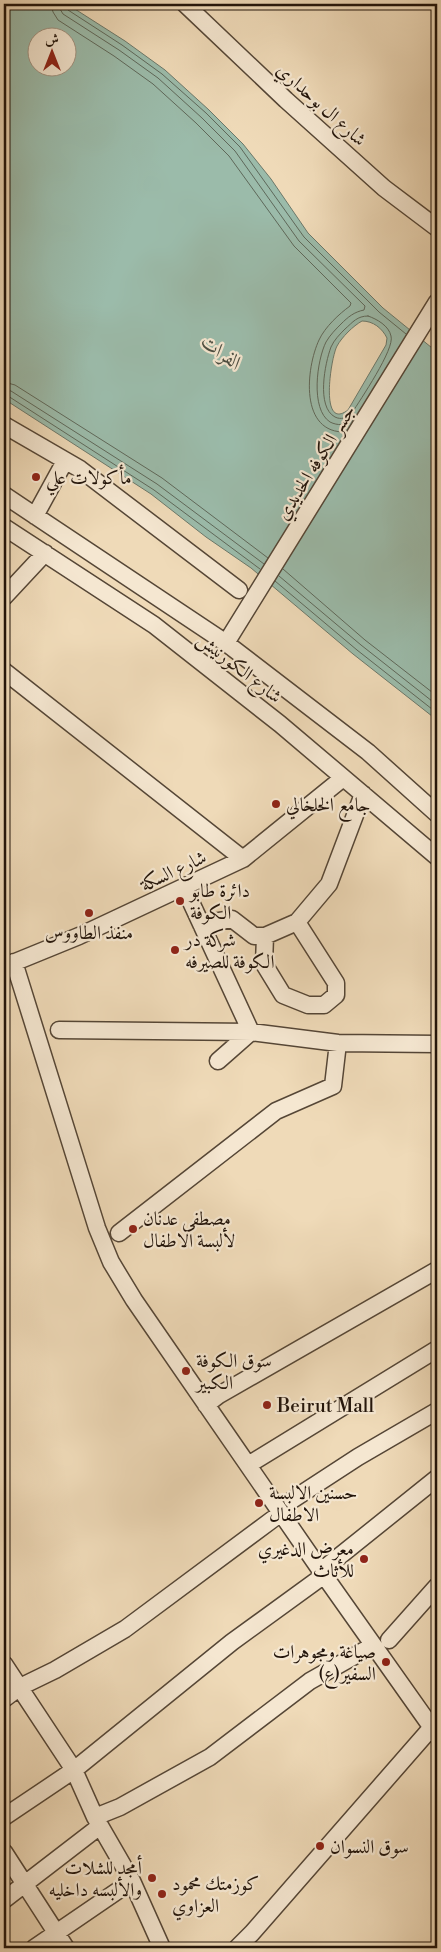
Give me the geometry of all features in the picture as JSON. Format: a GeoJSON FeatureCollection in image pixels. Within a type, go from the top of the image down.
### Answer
{"type":"FeatureCollection","features":[{"type":"Feature","properties":{"kind":"street","name":"شارع ال بوحداري"},"geometry":{"type":"LineString","coordinates":[[185,4],[286,100],[384,188],[437,228]]}},
{"type":"Feature","properties":{"kind":"street","name":"جسر الکوفه الحديدي"},"geometry":{"type":"LineString","coordinates":[[226,643],[436,303]]}},
{"type":"Feature","properties":{"kind":"street"},"geometry":{"type":"LineString","coordinates":[[4,425],[80,469],[240,590]]}},
{"type":"Feature","properties":{"kind":"street"},"geometry":{"type":"LineString","coordinates":[[35,516],[65,461]]}},
{"type":"Feature","properties":{"kind":"street","name":"شارع الكورنيش"},"geometry":{"type":"LineString","coordinates":[[4,495],[226,643],[368,752],[437,814]]}},
{"type":"Feature","properties":{"kind":"street","name":"شارع الكورنيش"},"geometry":{"type":"LineString","coordinates":[[4,528],[154,625],[280,724],[435,853]]}},
{"type":"Feature","properties":{"kind":"street"},"geometry":{"type":"LineString","coordinates":[[4,597],[45,553]]}},
{"type":"Feature","properties":{"kind":"street"},"geometry":{"type":"LineString","coordinates":[[4,671],[243,859]]}},
{"type":"Feature","properties":{"kind":"street","name":"شارع السكة"},"geometry":{"type":"LineString","coordinates":[[9,966],[79,936],[243,859],[343,778]]}},
{"type":"Feature","properties":{"kind":"street"},"geometry":{"type":"LineString","coordinates":[[201,924],[232,919],[254,936],[265,936],[297,922],[329,884],[363,794]]}},
{"type":"Feature","properties":{"kind":"street"},"geometry":{"type":"LineString","coordinates":[[184,887],[250,1032]]}},
{"type":"Feature","properties":{"kind":"street"},"geometry":{"type":"LineString","coordinates":[[265,936],[264,964],[283,995],[308,1005],[324,1005],[336,995],[336,982],[297,922]]}},
{"type":"Feature","properties":{"kind":"street"},"geometry":{"type":"LineString","coordinates":[[9,966],[111,1262],[134,1300],[248,1465],[318,1576],[434,1731],[237,1948]]}},
{"type":"Feature","properties":{"kind":"street"},"geometry":{"type":"LineString","coordinates":[[59,1030],[250,1032],[338,1043],[437,1044]]}},
{"type":"Feature","properties":{"kind":"street"},"geometry":{"type":"LineString","coordinates":[[218,1061],[250,1032]]}},
{"type":"Feature","properties":{"kind":"street"},"geometry":{"type":"LineString","coordinates":[[118,1233],[276,1111],[333,1086],[338,1043]]}},
{"type":"Feature","properties":{"kind":"street"},"geometry":{"type":"LineString","coordinates":[[206,1405],[219,1395],[437,1270]]}},
{"type":"Feature","properties":{"kind":"street"},"geometry":{"type":"LineString","coordinates":[[248,1465],[437,1349]]}},
{"type":"Feature","properties":{"kind":"street"},"geometry":{"type":"LineString","coordinates":[[292,1500],[358,1456],[437,1411]]}},
{"type":"Feature","properties":{"kind":"street"},"geometry":{"type":"LineString","coordinates":[[4,1817],[74,1770],[232,1642],[318,1576],[437,1478]]}},
{"type":"Feature","properties":{"kind":"street"},"geometry":{"type":"LineString","coordinates":[[4,1699],[20,1687],[55,1670],[125,1629],[273,1519]]}},
{"type":"Feature","properties":{"kind":"street"},"geometry":{"type":"LineString","coordinates":[[389,1640],[437,1586]]}},
{"type":"Feature","properties":{"kind":"street"},"geometry":{"type":"LineString","coordinates":[[4,1900],[97,1821],[210,1756],[310,1681],[365,1650]]}},
{"type":"Feature","properties":{"kind":"street"},"geometry":{"type":"LineString","coordinates":[[4,1664],[74,1770],[97,1821],[132,1881],[162,1948]]}},
{"type":"Feature","properties":{"kind":"street"},"geometry":{"type":"LineString","coordinates":[[4,1852],[66,1948]]}},
{"type":"Feature","properties":{"kind":"street"},"geometry":{"type":"LineString","coordinates":[[34,1948],[132,1881]]}},
{"type":"Feature","properties":{"kind":"water","name":"الفرات"},"geometry":{"type":"Polygon","coordinates":[[[4,4],[67,4],[125,41],[165,70],[243,144],[271,179],[308,233],[383,308],[437,352],[437,720],[353,654],[251,568],[206,537],[151,494],[4,399],[4,4]],[[362,321],[355,326],[337,346],[332,364],[329,390],[333,411],[339,414],[348,410],[386,345],[387,338],[383,331],[370,322],[362,321]]]}},
{"type":"Feature","properties":{"kind":"place","name":"مأكولات علي"},"geometry":{"type":"Point","coordinates":[36,477]}},
{"type":"Feature","properties":{"kind":"place","name":"جامع الخلخالي"},"geometry":{"type":"Point","coordinates":[276,804]}},
{"type":"Feature","properties":{"kind":"place","name":"دائرة طابو الكوفة"},"geometry":{"type":"Point","coordinates":[180,901]}},
{"type":"Feature","properties":{"kind":"place","name":"منفذ الطاووس"},"geometry":{"type":"Point","coordinates":[89,913]}},
{"type":"Feature","properties":{"kind":"place","name":"شركة در الكوفة للصيرفه"},"geometry":{"type":"Point","coordinates":[175,950]}},
{"type":"Feature","properties":{"kind":"place","name":"مصطفى عدنان لألبسة الاطفال"},"geometry":{"type":"Point","coordinates":[133,1229]}},
{"type":"Feature","properties":{"kind":"place","name":"سوق الكوفة الكبير"},"geometry":{"type":"Point","coordinates":[186,1371]}},
{"type":"Feature","properties":{"kind":"place","name":"Beirut Mall"},"geometry":{"type":"Point","coordinates":[267,1405]}},
{"type":"Feature","properties":{"kind":"place","name":"حسنين الالبسة الاطفال"},"geometry":{"type":"Point","coordinates":[259,1503]}},
{"type":"Feature","properties":{"kind":"place","name":"معرض الدغيري للأثاث"},"geometry":{"type":"Point","coordinates":[364,1559]}},
{"type":"Feature","properties":{"kind":"place","name":"صياغة ومجوهرات السفير(ع)"},"geometry":{"type":"Point","coordinates":[386,1662]}},
{"type":"Feature","properties":{"kind":"place","name":"سوق النسوان"},"geometry":{"type":"Point","coordinates":[320,1846]}},
{"type":"Feature","properties":{"kind":"place","name":"أمجد للشلات والألبسه داخليه"},"geometry":{"type":"Point","coordinates":[152,1878]}},
{"type":"Feature","properties":{"kind":"place","name":"كوزمتك محمود العزاوي"},"geometry":{"type":"Point","coordinates":[162,1894]}}]}
